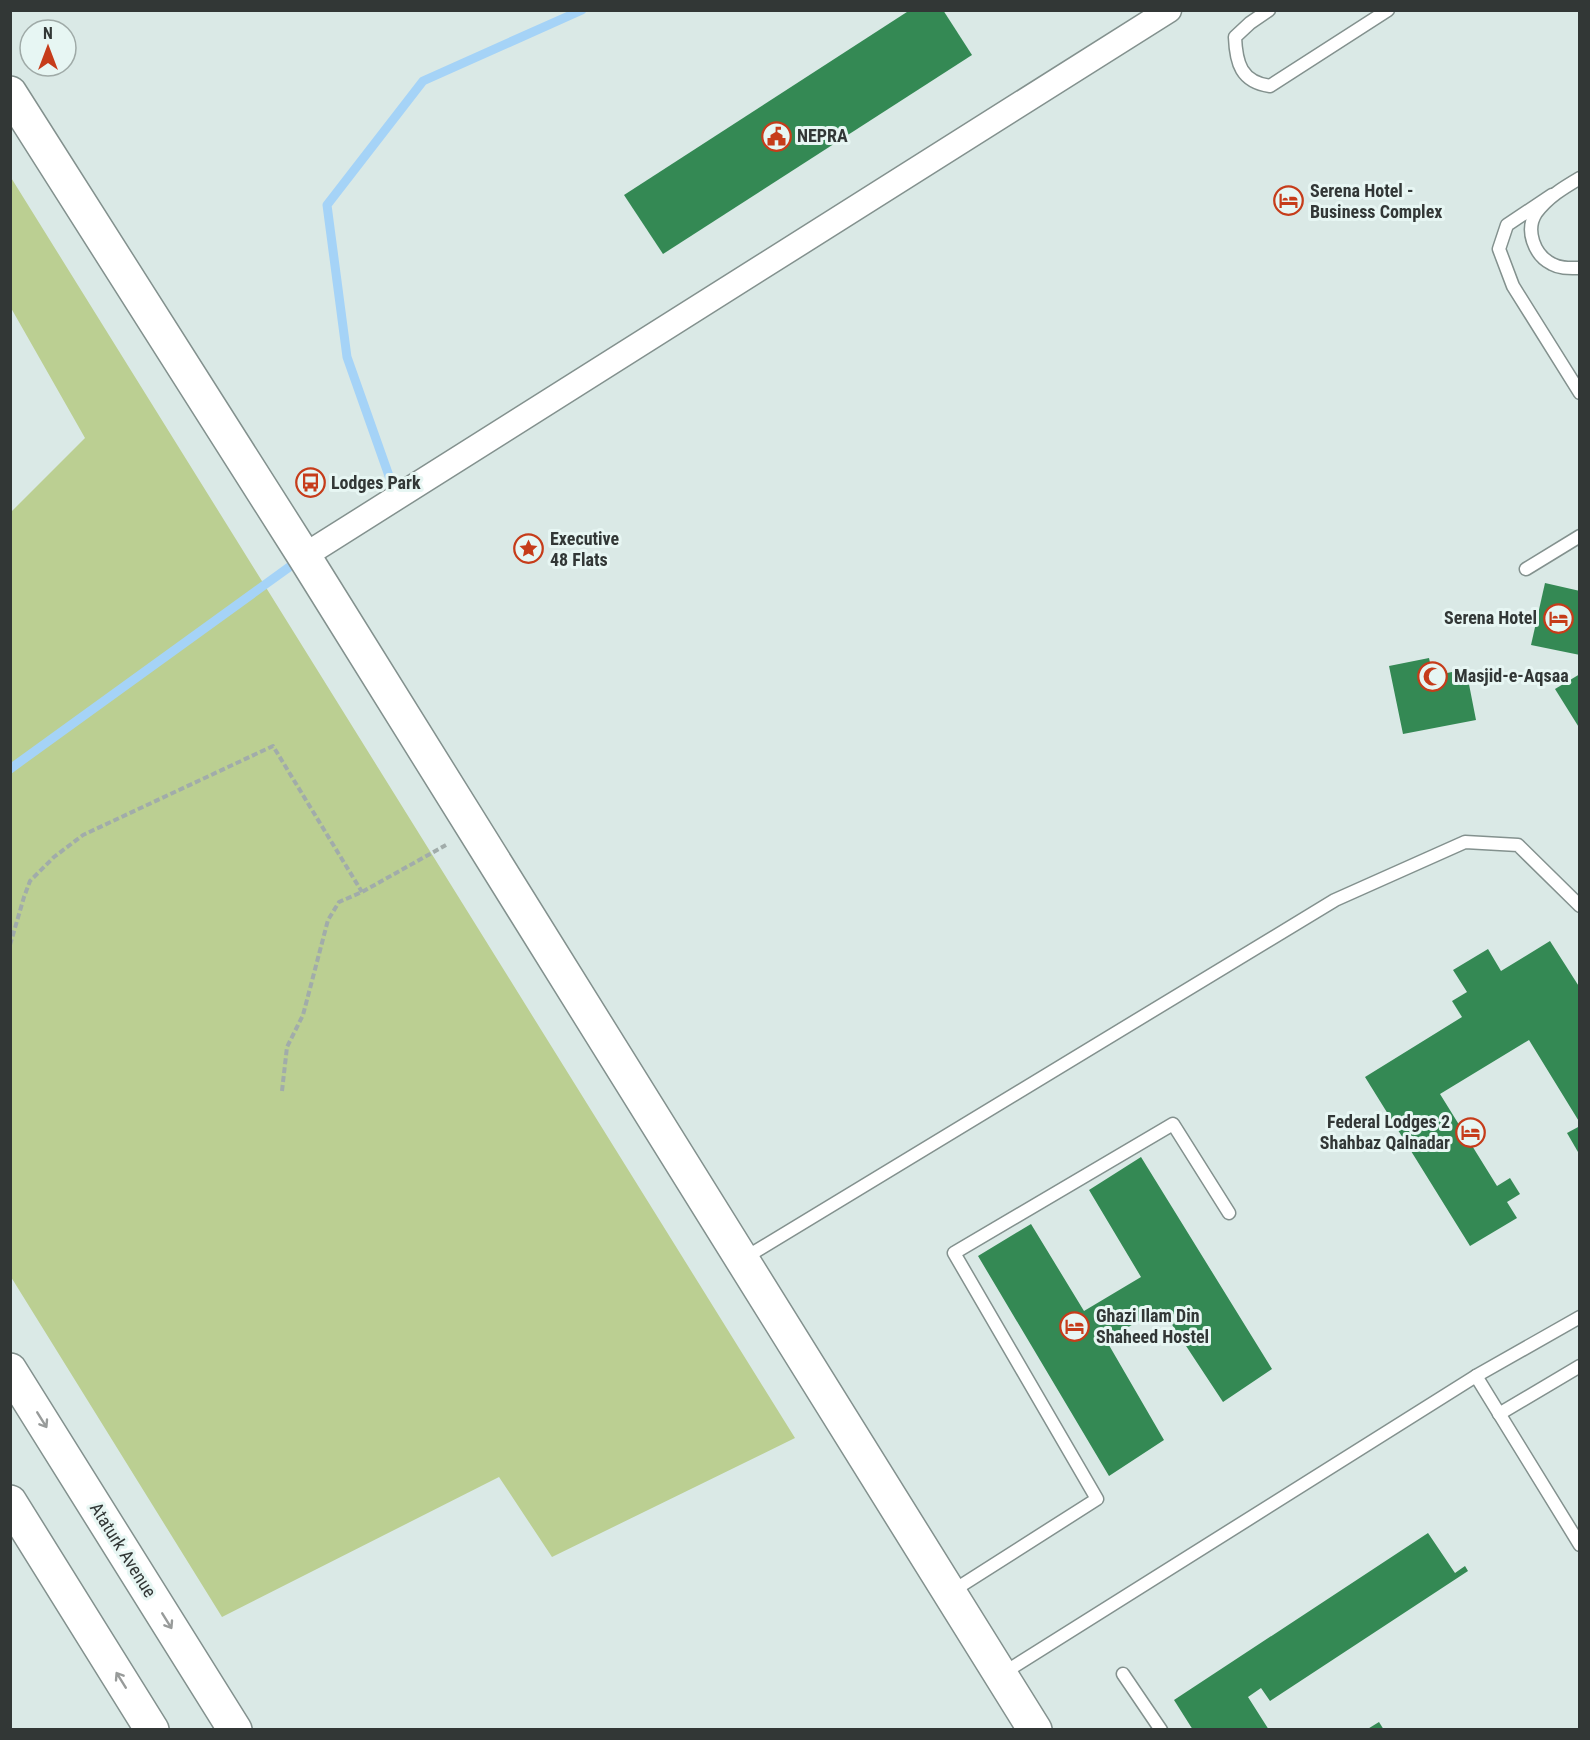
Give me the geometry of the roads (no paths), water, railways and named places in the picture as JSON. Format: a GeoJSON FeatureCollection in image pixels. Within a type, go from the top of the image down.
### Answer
{"type":"FeatureCollection","features":[{"type":"Feature","properties":{"kind":"street"},"geometry":{"type":"LineString","coordinates":[[304,556],[1169,10]]}},
{"type":"Feature","properties":{"kind":"street"},"geometry":{"type":"LineString","coordinates":[[10,93],[304,556],[1035,1730]]}},
{"type":"Feature","properties":{"kind":"street","name":"Ataturk Avenue"},"geometry":{"type":"LineString","coordinates":[[10,1370],[235,1730]]}},
{"type":"Feature","properties":{"kind":"street"},"geometry":{"type":"LineString","coordinates":[[13,1513],[152,1730]]}},
{"type":"Feature","properties":{"kind":"lane"},"geometry":{"type":"LineString","coordinates":[[1269,10],[1235,37],[1241,71],[1257,85],[1269,86],[1388,10]]}},
{"type":"Feature","properties":{"kind":"lane"},"geometry":{"type":"LineString","coordinates":[[1580,178],[1507,225],[1499,249],[1513,286],[1580,393]]}},
{"type":"Feature","properties":{"kind":"lane"},"geometry":{"type":"LineString","coordinates":[[1552,195],[1535,215],[1530,232],[1537,249],[1550,263],[1563,268],[1580,268]]}},
{"type":"Feature","properties":{"kind":"lane"},"geometry":{"type":"LineString","coordinates":[[1526,569],[1580,536]]}},
{"type":"Feature","properties":{"kind":"lane"},"geometry":{"type":"LineString","coordinates":[[742,1260],[1335,900],[1465,842],[1518,845],[1580,906]]}},
{"type":"Feature","properties":{"kind":"lane"},"geometry":{"type":"LineString","coordinates":[[950,1593],[1096,1499],[954,1253],[1173,1124],[1229,1213]]}},
{"type":"Feature","properties":{"kind":"lane"},"geometry":{"type":"LineString","coordinates":[[1001,1675],[1476,1376],[1580,1317]]}},
{"type":"Feature","properties":{"kind":"lane"},"geometry":{"type":"LineString","coordinates":[[1499,1414],[1580,1366]]}},
{"type":"Feature","properties":{"kind":"lane"},"geometry":{"type":"LineString","coordinates":[[1476,1376],[1580,1545]]}},
{"type":"Feature","properties":{"kind":"lane"},"geometry":{"type":"LineString","coordinates":[[1123,1674],[1161,1730]]}},
{"type":"Feature","properties":{"kind":"waterway"},"geometry":{"type":"LineString","coordinates":[[390,493],[394,490],[347,357],[327,205],[423,81],[582,10]]}},
{"type":"Feature","properties":{"kind":"waterway"},"geometry":{"type":"LineString","coordinates":[[10,769],[299,560]]}},
{"type":"Feature","properties":{"kind":"place","name":"NEPRA"},"geometry":{"type":"Point","coordinates":[776,136]}},
{"type":"Feature","properties":{"kind":"place","name":"Serena Hotel - Business Complex"},"geometry":{"type":"Point","coordinates":[1289,201]}},
{"type":"Feature","properties":{"kind":"place","name":"Lodges Park"},"geometry":{"type":"Point","coordinates":[310,483]}},
{"type":"Feature","properties":{"kind":"place","name":"Executive 48 Flats"},"geometry":{"type":"Point","coordinates":[529,549]}},
{"type":"Feature","properties":{"kind":"place","name":"Serena Hotel"},"geometry":{"type":"Point","coordinates":[1558,618]}},
{"type":"Feature","properties":{"kind":"place","name":"Masjid-e-Aqsaa"},"geometry":{"type":"Point","coordinates":[1433,676]}},
{"type":"Feature","properties":{"kind":"place","name":"Federal Lodges 2 Shahbaz Qalnadar"},"geometry":{"type":"Point","coordinates":[1471,1132]}},
{"type":"Feature","properties":{"kind":"place","name":"Ghazi Ilam Din Shaheed Hostel"},"geometry":{"type":"Point","coordinates":[1075,1326]}}]}
